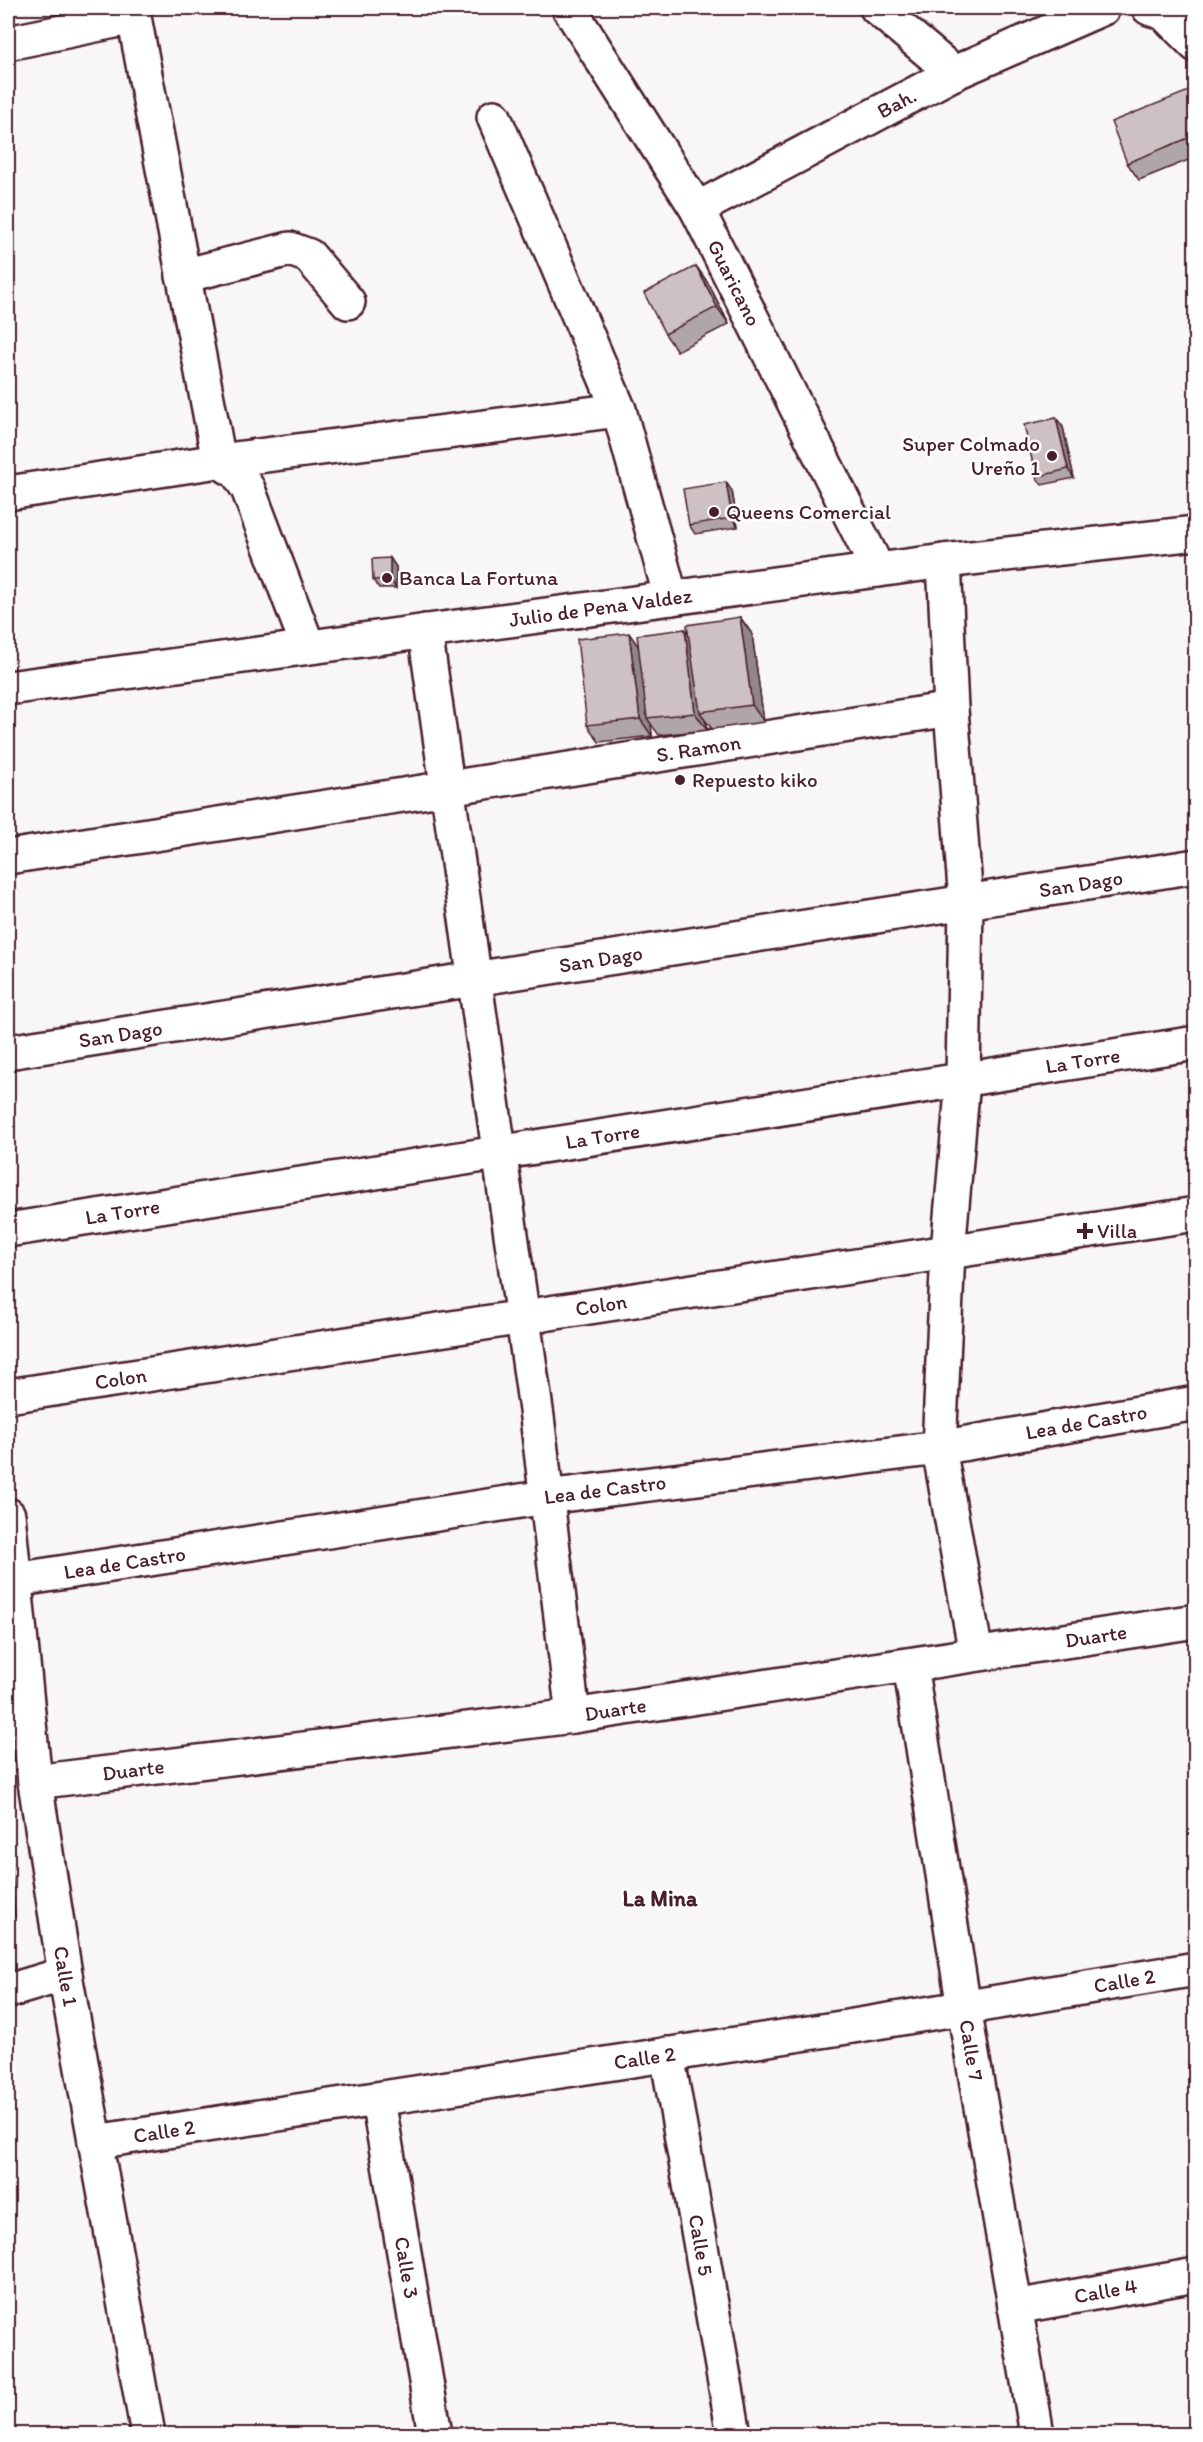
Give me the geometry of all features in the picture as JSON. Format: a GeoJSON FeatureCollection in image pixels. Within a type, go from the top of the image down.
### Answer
{"type":"FeatureCollection","features":[{"type":"Feature","properties":{"kind":"street","name":"Guaricano"},"geometry":{"type":"LineString","coordinates":[[569,8],[697,209],[878,570]]}},
{"type":"Feature","properties":{"kind":"street"},"geometry":{"type":"LineString","coordinates":[[877,8],[954,74]]}},
{"type":"Feature","properties":{"kind":"street","name":"Bah."},"geometry":{"type":"LineString","coordinates":[[697,209],[954,74],[1103,8]]}},
{"type":"Feature","properties":{"kind":"street"},"geometry":{"type":"LineString","coordinates":[[1156,10],[1196,45]]}},
{"type":"Feature","properties":{"kind":"street"},"geometry":{"type":"LineString","coordinates":[[8,43],[134,12],[219,460],[237,472],[248,489],[308,647]]}},
{"type":"Feature","properties":{"kind":"street"},"geometry":{"type":"LineString","coordinates":[[494,117],[619,410],[671,598]]}},
{"type":"Feature","properties":{"kind":"street"},"geometry":{"type":"LineString","coordinates":[[183,276],[290,249],[309,256],[348,302]]}},
{"type":"Feature","properties":{"kind":"street"},"geometry":{"type":"LineString","coordinates":[[8,493],[219,460],[619,410]]}},
{"type":"Feature","properties":{"kind":"street","name":"Julio de Pena Valdez"},"geometry":{"type":"LineString","coordinates":[[8,688],[944,561],[1196,533]]}},
{"type":"Feature","properties":{"kind":"street"},"geometry":{"type":"LineString","coordinates":[[944,561],[951,709],[966,902],[963,1080],[948,1251],[939,1448],[976,1654]]}},
{"type":"Feature","properties":{"kind":"street"},"geometry":{"type":"LineString","coordinates":[[425,631],[523,1317],[573,1716]]}},
{"type":"Feature","properties":{"kind":"street","name":"S. Ramon"},"geometry":{"type":"LineString","coordinates":[[8,857],[951,709]]}},
{"type":"Feature","properties":{"kind":"street","name":"San Dago"},"geometry":{"type":"LineString","coordinates":[[8,1052],[1196,866]]}},
{"type":"Feature","properties":{"kind":"street","name":"La Torre"},"geometry":{"type":"LineString","coordinates":[[8,1230],[1196,1043]]}},
{"type":"Feature","properties":{"kind":"street","name":"Colon"},"geometry":{"type":"LineString","coordinates":[[8,1396],[1196,1214]]}},
{"type":"Feature","properties":{"kind":"street","name":"Lea de Castro"},"geometry":{"type":"LineString","coordinates":[[15,1580],[546,1497],[939,1448],[1196,1403]]}},
{"type":"Feature","properties":{"kind":"street","name":"Calle 1"},"geometry":{"type":"LineString","coordinates":[[8,1515],[15,1580],[24,1763],[65,1974],[148,2434]]}},
{"type":"Feature","properties":{"kind":"street","name":"Duarte"},"geometry":{"type":"LineString","coordinates":[[24,1763],[573,1716],[1196,1621]]}},
{"type":"Feature","properties":{"kind":"street","name":"Calle 7"},"geometry":{"type":"LineString","coordinates":[[910,1665],[964,2008],[1037,2434]]}},
{"type":"Feature","properties":{"kind":"street","name":"Calle 2"},"geometry":{"type":"LineString","coordinates":[[95,2142],[964,2008],[1196,1969]]}},
{"type":"Feature","properties":{"kind":"street"},"geometry":{"type":"LineString","coordinates":[[8,1991],[65,1974]]}},
{"type":"Feature","properties":{"kind":"street","name":"Calle 5"},"geometry":{"type":"LineString","coordinates":[[667,2054],[734,2434]]}},
{"type":"Feature","properties":{"kind":"street","name":"Calle 3"},"geometry":{"type":"LineString","coordinates":[[378,2100],[435,2434]]}},
{"type":"Feature","properties":{"kind":"street","name":"Calle 4"},"geometry":{"type":"LineString","coordinates":[[1016,2307],[1196,2275]]}},
{"type":"Feature","properties":{"kind":"building"},"geometry":{"type":"Polygon","coordinates":[[[1196,88],[1196,135],[1127,163],[1111,122],[1196,88]]]}},
{"type":"Feature","properties":{"kind":"building"},"geometry":{"type":"Polygon","coordinates":[[[696,266],[717,307],[665,334],[644,293],[696,266]]]}},
{"type":"Feature","properties":{"kind":"building","name":"Super Colmado Ureño 1"},"geometry":{"type":"Polygon","coordinates":[[[1056,418],[1068,469],[1036,477],[1024,425],[1056,418]]]}},
{"type":"Feature","properties":{"kind":"building","name":"Queens Comercial"},"geometry":{"type":"Polygon","coordinates":[[[726,482],[732,518],[689,525],[683,489],[726,482]]]}},
{"type":"Feature","properties":{"kind":"building"},"geometry":{"type":"Polygon","coordinates":[[[390,558],[390,579],[373,580],[372,559],[390,558]]]}},
{"type":"Feature","properties":{"kind":"building"},"geometry":{"type":"Polygon","coordinates":[[[740,617],[752,705],[700,712],[687,625],[740,617]]]}},
{"type":"Feature","properties":{"kind":"building"},"geometry":{"type":"Polygon","coordinates":[[[685,629],[695,713],[647,718],[637,635],[685,629]]]}},
{"type":"Feature","properties":{"kind":"building"},"geometry":{"type":"Polygon","coordinates":[[[629,633],[640,719],[587,725],[577,639],[629,633]]]}},
{"type":"Feature","properties":{"kind":"place","name":"Super Colmado Ureño 1"},"geometry":{"type":"Point","coordinates":[1052,456]}},
{"type":"Feature","properties":{"kind":"place","name":"Queens Comercial"},"geometry":{"type":"Point","coordinates":[714,512]}},
{"type":"Feature","properties":{"kind":"place","name":"Banca La Fortuna"},"geometry":{"type":"Point","coordinates":[387,578]}},
{"type":"Feature","properties":{"kind":"place","name":"Repuesto kiko"},"geometry":{"type":"Point","coordinates":[680,780]}},
{"type":"Feature","properties":{"kind":"place","name":"Villa"},"geometry":{"type":"Point","coordinates":[1085,1231]}},
{"type":"Feature","properties":{"kind":"district","name":"La Mina"},"geometry":{"type":"Point","coordinates":[660,1898]}}]}
